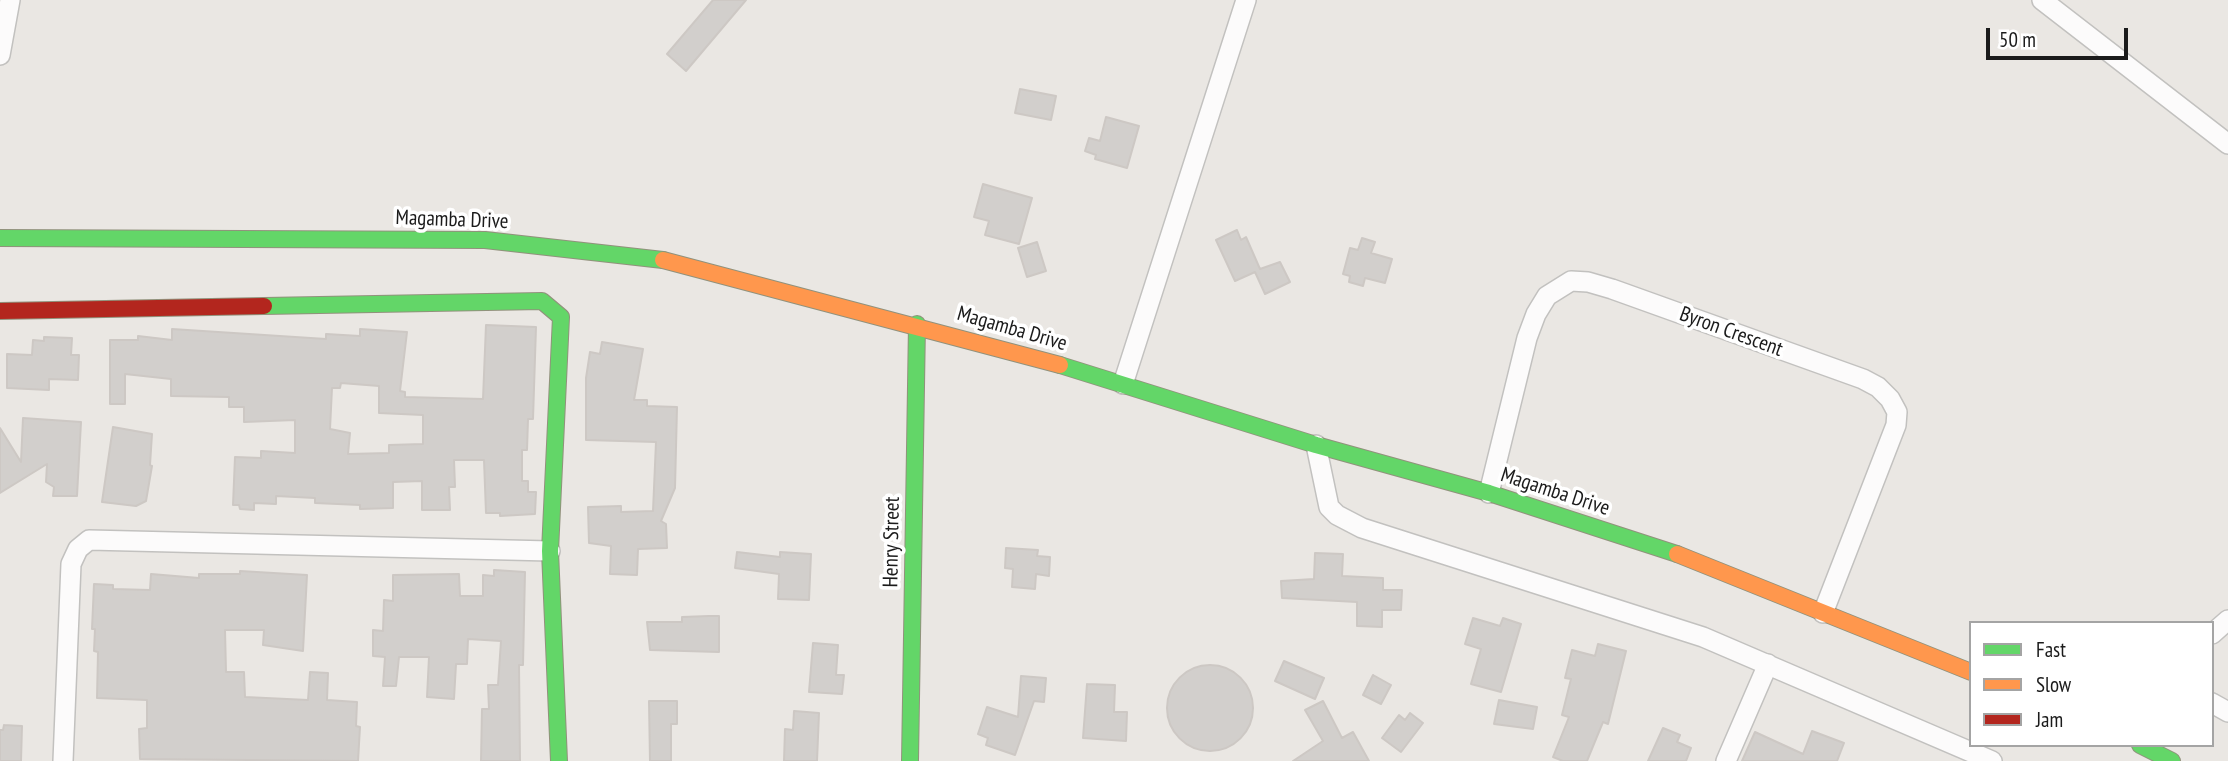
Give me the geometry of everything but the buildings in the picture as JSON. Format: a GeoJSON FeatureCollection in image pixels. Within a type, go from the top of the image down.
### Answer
{"type":"FeatureCollection","features":[{"type":"Feature","properties":{"kind":"street"},"geometry":{"type":"LineString","coordinates":[[0,55],[10,0]]}},
{"type":"Feature","properties":{"kind":"street"},"geometry":{"type":"LineString","coordinates":[[1124,384],[1246,0]]}},
{"type":"Feature","properties":{"kind":"street"},"geometry":{"type":"LineString","coordinates":[[2042,0],[2228,144]]}},
{"type":"Feature","properties":{"kind":"street","name":"Magamba Drive"},"geometry":{"type":"LineString","coordinates":[[0,238],[485,240],[659,259],[917,324],[1124,384],[1316,445],[1489,493],[1664,549],[1969,671]]}},
{"type":"Feature","properties":{"kind":"street","name":"Byron Crescent"},"geometry":{"type":"LineString","coordinates":[[1489,493],[1527,338],[1536,314],[1547,296],[1571,281],[1588,282],[1612,289],[1863,379],[1878,387],[1889,399],[1897,412],[1896,425],[1823,613]]}},
{"type":"Feature","properties":{"kind":"street"},"geometry":{"type":"LineString","coordinates":[[0,311],[542,301],[561,317],[550,551],[559,761]]}},
{"type":"Feature","properties":{"kind":"street","name":"Henry Street"},"geometry":{"type":"LineString","coordinates":[[910,761],[917,324]]}},
{"type":"Feature","properties":{"kind":"street"},"geometry":{"type":"LineString","coordinates":[[1316,445],[1325,498],[1337,516],[1362,528],[1657,621],[1768,664],[1980,759]]}},
{"type":"Feature","properties":{"kind":"street"},"geometry":{"type":"LineString","coordinates":[[63,761],[71,564],[78,548],[89,540],[550,551]]}},
{"type":"Feature","properties":{"kind":"street"},"geometry":{"type":"LineString","coordinates":[[2214,632],[2228,620]]}},
{"type":"Feature","properties":{"kind":"street"},"geometry":{"type":"LineString","coordinates":[[1726,761],[1768,664]]}},
{"type":"Feature","properties":{"kind":"street"},"geometry":{"type":"LineString","coordinates":[[2144,747],[2172,761]]}},
{"type":"Feature","properties":{"kind":"traffic: fast"},"geometry":{"type":"LineString","coordinates":[[0,238],[485,240],[663,260]]}},
{"type":"Feature","properties":{"kind":"traffic: fast"},"geometry":{"type":"LineString","coordinates":[[264,306],[542,301],[561,317],[550,551],[559,761]]}},
{"type":"Feature","properties":{"kind":"traffic: fast"},"geometry":{"type":"LineString","coordinates":[[910,761],[917,324]]}},
{"type":"Feature","properties":{"kind":"traffic: fast"},"geometry":{"type":"LineString","coordinates":[[1060,365],[1316,445],[1489,493],[1677,554]]}},
{"type":"Feature","properties":{"kind":"traffic: fast"},"geometry":{"type":"LineString","coordinates":[[2144,747],[2172,761]]}},
{"type":"Feature","properties":{"kind":"traffic: slow"},"geometry":{"type":"LineString","coordinates":[[663,260],[1060,365]]}},
{"type":"Feature","properties":{"kind":"traffic: slow"},"geometry":{"type":"LineString","coordinates":[[1677,554],[1969,671]]}},
{"type":"Feature","properties":{"kind":"traffic: jam"},"geometry":{"type":"LineString","coordinates":[[0,311],[264,306]]}}]}
